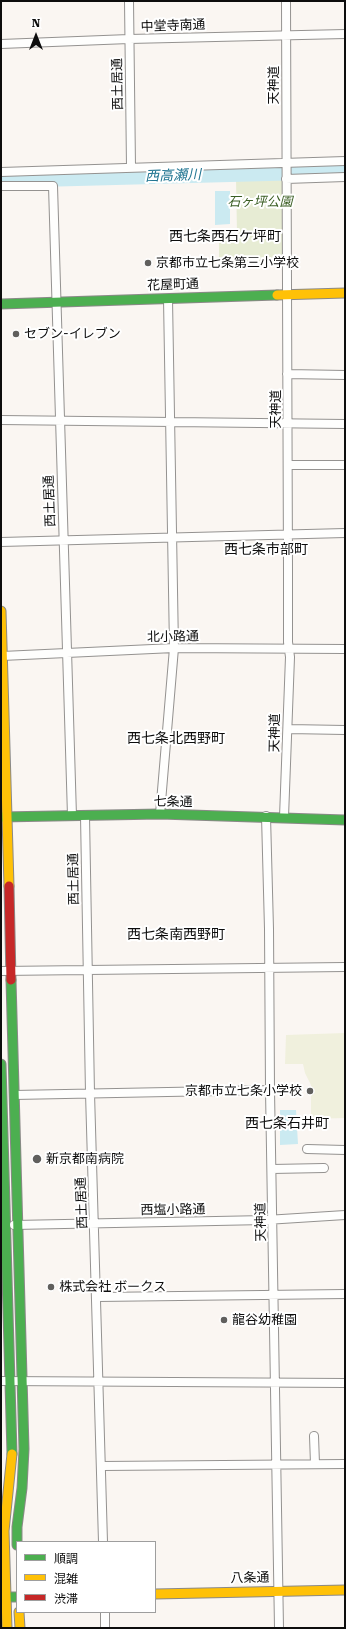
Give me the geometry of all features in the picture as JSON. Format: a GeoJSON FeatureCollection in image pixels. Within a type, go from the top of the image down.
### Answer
{"type":"FeatureCollection","features":[{"type":"Feature","properties":{"kind":"main road","name":"花屋町通"},"geometry":{"type":"LineString","coordinates":[[1,304],[345,293]]}},
{"type":"Feature","properties":{"kind":"main road"},"geometry":{"type":"LineString","coordinates":[[1,611],[6,971],[14,1095],[23,1381],[24,1468],[17,1527],[17,1541]]}},
{"type":"Feature","properties":{"kind":"main road","name":"七条通"},"geometry":{"type":"LineString","coordinates":[[4,817],[160,814],[266,816],[345,820]]}},
{"type":"Feature","properties":{"kind":"main road"},"geometry":{"type":"LineString","coordinates":[[1,1064],[6,1381],[12,1457],[5,1486],[6,1509],[2,1556],[3,1597],[7,1628]]}},
{"type":"Feature","properties":{"kind":"main road","name":"八条通"},"geometry":{"type":"LineString","coordinates":[[156,1594],[279,1590],[345,1590]]}},
{"type":"Feature","properties":{"kind":"main road"},"geometry":{"type":"LineString","coordinates":[[3,1597],[16,1597]]}},
{"type":"Feature","properties":{"kind":"main road"},"geometry":{"type":"LineString","coordinates":[[19,1613],[20,1628]]}},
{"type":"Feature","properties":{"kind":"street","name":"西土居通"},"geometry":{"type":"LineString","coordinates":[[129,1],[131,167]]}},
{"type":"Feature","properties":{"kind":"street","name":"天神道"},"geometry":{"type":"LineString","coordinates":[[284,817],[288,729],[289,649],[286,1]]}},
{"type":"Feature","properties":{"kind":"street","name":"中堂寺南通"},"geometry":{"type":"LineString","coordinates":[[1,44],[286,34],[345,34]]}},
{"type":"Feature","properties":{"kind":"street"},"geometry":{"type":"LineString","coordinates":[[1,172],[345,161]]}},
{"type":"Feature","properties":{"kind":"street"},"geometry":{"type":"LineString","coordinates":[[286,177],[345,177]]}},
{"type":"Feature","properties":{"kind":"street","name":"西土居通"},"geometry":{"type":"LineString","coordinates":[[1,186],[53,186],[72,816]]}},
{"type":"Feature","properties":{"kind":"street"},"geometry":{"type":"LineString","coordinates":[[160,814],[174,648],[168,299]]}},
{"type":"Feature","properties":{"kind":"street"},"geometry":{"type":"LineString","coordinates":[[287,374],[345,375]]}},
{"type":"Feature","properties":{"kind":"street"},"geometry":{"type":"LineString","coordinates":[[1,420],[345,424]]}},
{"type":"Feature","properties":{"kind":"street"},"geometry":{"type":"LineString","coordinates":[[288,465],[345,465]]}},
{"type":"Feature","properties":{"kind":"street"},"geometry":{"type":"LineString","coordinates":[[1,542],[345,533]]}},
{"type":"Feature","properties":{"kind":"street","name":"北小路通"},"geometry":{"type":"LineString","coordinates":[[2,656],[174,648],[345,650]]}},
{"type":"Feature","properties":{"kind":"street"},"geometry":{"type":"LineString","coordinates":[[288,729],[345,730]]}},
{"type":"Feature","properties":{"kind":"street","name":"西土居通"},"geometry":{"type":"LineString","coordinates":[[85,816],[90,1094],[95,1223],[103,1541]]}},
{"type":"Feature","properties":{"kind":"street","name":"天神道"},"geometry":{"type":"LineString","coordinates":[[266,816],[270,968],[270,1090],[280,1628]]}},
{"type":"Feature","properties":{"kind":"street"},"geometry":{"type":"LineString","coordinates":[[6,971],[345,967]]}},
{"type":"Feature","properties":{"kind":"street"},"geometry":{"type":"LineString","coordinates":[[14,1095],[270,1090]]}},
{"type":"Feature","properties":{"kind":"street"},"geometry":{"type":"LineString","coordinates":[[307,1149],[345,1150]]}},
{"type":"Feature","properties":{"kind":"street"},"geometry":{"type":"LineString","coordinates":[[272,1169],[324,1168]]}},
{"type":"Feature","properties":{"kind":"street","name":"西塩小路通"},"geometry":{"type":"LineString","coordinates":[[3,1225],[273,1220],[345,1215]]}},
{"type":"Feature","properties":{"kind":"street"},"geometry":{"type":"LineString","coordinates":[[97,1297],[345,1294]]}},
{"type":"Feature","properties":{"kind":"street"},"geometry":{"type":"LineString","coordinates":[[6,1381],[345,1383]]}},
{"type":"Feature","properties":{"kind":"street"},"geometry":{"type":"LineString","coordinates":[[314,1436],[315,1464]]}},
{"type":"Feature","properties":{"kind":"street"},"geometry":{"type":"LineString","coordinates":[[102,1466],[345,1464]]}},
{"type":"Feature","properties":{"kind":"street"},"geometry":{"type":"LineString","coordinates":[[105,1613],[105,1628]]}},
{"type":"Feature","properties":{"kind":"green space","name":"石ヶ坪公園"},"geometry":{"type":"Polygon","coordinates":[[[283,178],[283,261],[219,262],[219,234],[237,233],[236,179],[283,178]]]}},
{"type":"Feature","properties":{"kind":"green space"},"geometry":{"type":"Polygon","coordinates":[[[345,1033],[345,1118],[311,1119],[311,1085],[305,1073],[303,1064],[285,1064],[286,1035],[345,1033]]]}},
{"type":"Feature","properties":{"kind":"water"},"geometry":{"type":"Polygon","coordinates":[[[215,191],[230,191],[230,224],[215,225],[215,191]]]}},
{"type":"Feature","properties":{"kind":"water"},"geometry":{"type":"Polygon","coordinates":[[[280,1110],[296,1110],[298,1144],[280,1145],[280,1110]]]}},
{"type":"Feature","properties":{"kind":"waterway","name":"西高瀬川"},"geometry":{"type":"LineString","coordinates":[[1,180],[345,171]]}},
{"type":"Feature","properties":{"kind":"traffic: fast"},"geometry":{"type":"LineString","coordinates":[[1,304],[277,295]]}},
{"type":"Feature","properties":{"kind":"traffic: fast"},"geometry":{"type":"LineString","coordinates":[[1,817],[160,814],[345,820]]}},
{"type":"Feature","properties":{"kind":"traffic: fast"},"geometry":{"type":"LineString","coordinates":[[11,980],[24,1449],[17,1541]]}},
{"type":"Feature","properties":{"kind":"traffic: fast"},"geometry":{"type":"LineString","coordinates":[[1,1064],[12,1454]]}},
{"type":"Feature","properties":{"kind":"traffic: fast"},"geometry":{"type":"LineString","coordinates":[[1,1597],[16,1597]]}},
{"type":"Feature","properties":{"kind":"traffic: slow"},"geometry":{"type":"LineString","coordinates":[[277,295],[345,293]]}},
{"type":"Feature","properties":{"kind":"traffic: slow"},"geometry":{"type":"LineString","coordinates":[[1,611],[9,886]]}},
{"type":"Feature","properties":{"kind":"traffic: slow"},"geometry":{"type":"LineString","coordinates":[[7,1628],[4,1531],[12,1454]]}},
{"type":"Feature","properties":{"kind":"traffic: slow"},"geometry":{"type":"LineString","coordinates":[[156,1594],[345,1590]]}},
{"type":"Feature","properties":{"kind":"traffic: slow"},"geometry":{"type":"LineString","coordinates":[[19,1613],[20,1628]]}},
{"type":"Feature","properties":{"kind":"traffic: jam"},"geometry":{"type":"LineString","coordinates":[[9,886],[11,980]]}},
{"type":"Feature","properties":{"kind":"place","name":"京都市立七条第三小学校"},"geometry":{"type":"Point","coordinates":[148,263]}},
{"type":"Feature","properties":{"kind":"place","name":"セブン-イレブン"},"geometry":{"type":"Point","coordinates":[16,334]}},
{"type":"Feature","properties":{"kind":"place","name":"京都市立七条小学校"},"geometry":{"type":"Point","coordinates":[310,1091]}},
{"type":"Feature","properties":{"kind":"place","name":"新京都南病院"},"geometry":{"type":"Point","coordinates":[37,1159]}},
{"type":"Feature","properties":{"kind":"place","name":"株式会社 ボークス"},"geometry":{"type":"Point","coordinates":[51,1287]}},
{"type":"Feature","properties":{"kind":"place","name":"龍谷幼稚園"},"geometry":{"type":"Point","coordinates":[224,1320]}},
{"type":"Feature","properties":{"kind":"district","name":"西七条西石ケ坪町"},"geometry":{"type":"Point","coordinates":[225,237]}},
{"type":"Feature","properties":{"kind":"district","name":"西七条市部町"},"geometry":{"type":"Point","coordinates":[266,550]}},
{"type":"Feature","properties":{"kind":"district","name":"西七条北西野町"},"geometry":{"type":"Point","coordinates":[176,739]}},
{"type":"Feature","properties":{"kind":"district","name":"西七条南西野町"},"geometry":{"type":"Point","coordinates":[176,935]}},
{"type":"Feature","properties":{"kind":"district","name":"西七条石井町"},"geometry":{"type":"Point","coordinates":[287,1124]}}]}
